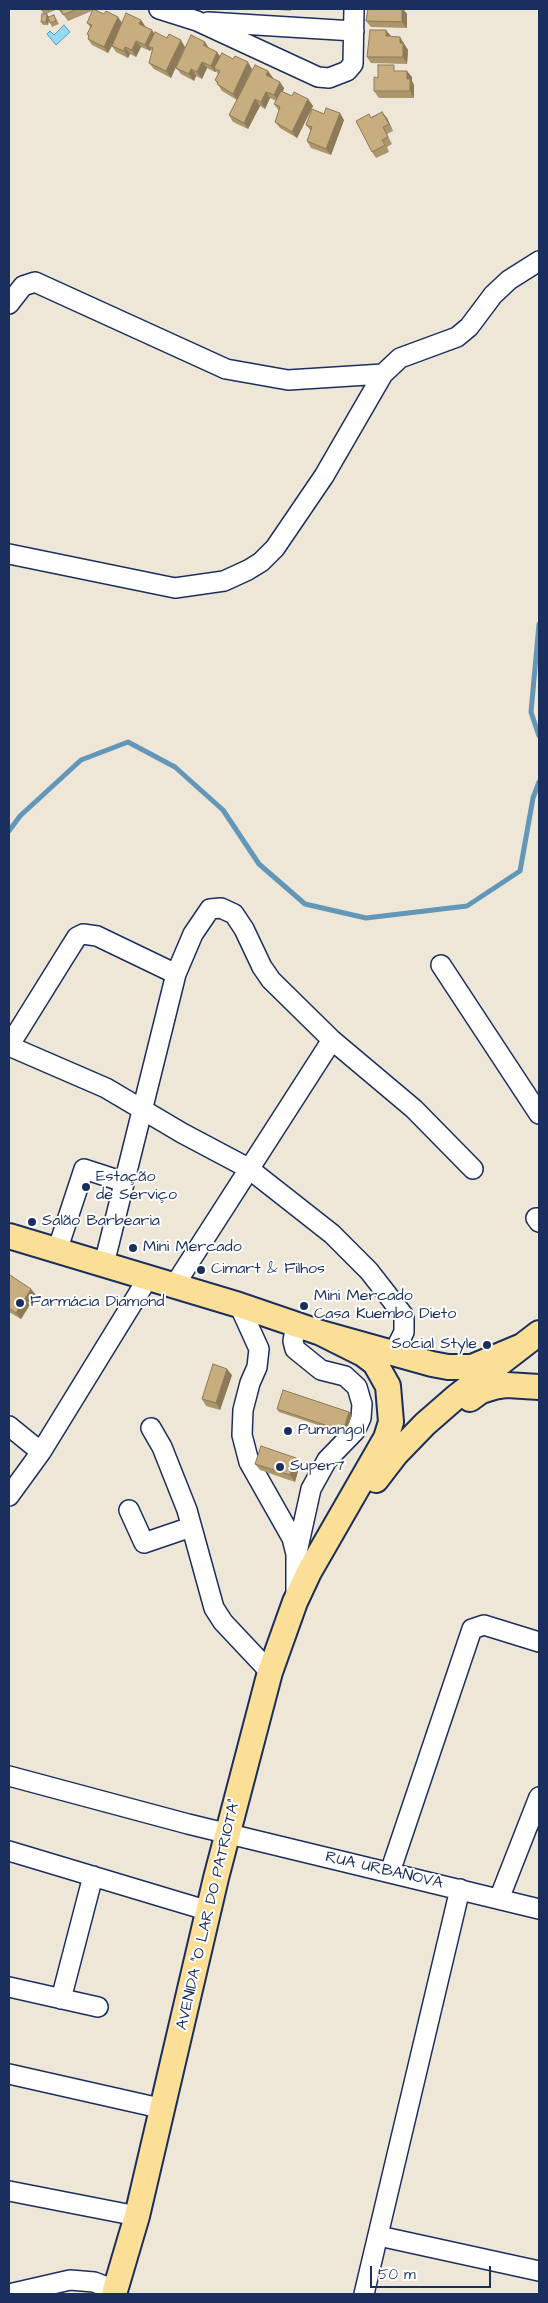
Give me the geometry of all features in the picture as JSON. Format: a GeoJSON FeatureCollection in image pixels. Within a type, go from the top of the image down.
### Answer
{"type":"FeatureCollection","features":[{"type":"Feature","properties":{"kind":"main road"},"geometry":{"type":"LineString","coordinates":[[9,1236],[239,1305],[320,1333],[432,1364],[459,1368],[472,1367],[531,1339]]}},
{"type":"Feature","properties":{"kind":"main road","name":"AVENIDA \"O LAR DO PATRIOTA\""},"geometry":{"type":"LineString","coordinates":[[115,2292],[137,2216],[164,2109],[209,1911],[270,1672],[309,1572],[386,1438],[391,1422],[392,1411],[388,1386],[375,1363],[363,1354],[320,1333]]}},
{"type":"Feature","properties":{"kind":"main road","name":"AVENIDA \"O LAR DO PATRIOTA\""},"geometry":{"type":"LineString","coordinates":[[326,1545],[396,1454],[425,1424],[456,1397],[531,1339]]}},
{"type":"Feature","properties":{"kind":"main road","name":"AVENIDA \"O LAR DO PATRIOTA\""},"geometry":{"type":"LineString","coordinates":[[396,1454],[480,1391],[507,1385],[539,1388]]}},
{"type":"Feature","properties":{"kind":"street"},"geometry":{"type":"LineString","coordinates":[[159,9],[197,21],[318,78],[329,78],[347,71],[353,64],[354,9]]}},
{"type":"Feature","properties":{"kind":"street"},"geometry":{"type":"LineString","coordinates":[[197,21],[354,31]]}},
{"type":"Feature","properties":{"kind":"street"},"geometry":{"type":"LineString","coordinates":[[9,554],[174,588],[224,582],[248,570],[275,548],[324,476],[382,374],[406,355],[457,337],[469,327],[493,295],[509,280],[539,261]]}},
{"type":"Feature","properties":{"kind":"street"},"geometry":{"type":"LineString","coordinates":[[9,304],[23,286],[35,282],[226,369],[288,380],[382,374]]}},
{"type":"Feature","properties":{"kind":"street"},"geometry":{"type":"LineString","coordinates":[[104,1264],[176,974],[201,920],[210,909],[221,908],[234,914],[271,980],[332,1040],[414,1109],[473,1169]]}},
{"type":"Feature","properties":{"kind":"street"},"geometry":{"type":"LineString","coordinates":[[176,974],[98,936],[83,934],[77,937],[9,1046],[106,1088],[182,1133],[248,1168],[332,1234],[369,1271],[404,1316],[404,1332],[394,1352]]}},
{"type":"Feature","properties":{"kind":"street"},"geometry":{"type":"LineString","coordinates":[[441,965],[539,1114]]}},
{"type":"Feature","properties":{"kind":"street"},"geometry":{"type":"LineString","coordinates":[[174,1286],[248,1168],[332,1040]]}},
{"type":"Feature","properties":{"kind":"street"},"geometry":{"type":"LineString","coordinates":[[57,1250],[84,1169],[124,1182]]}},
{"type":"Feature","properties":{"kind":"street"},"geometry":{"type":"LineString","coordinates":[[9,1496],[41,1452],[148,1278]]}},
{"type":"Feature","properties":{"kind":"street"},"geometry":{"type":"LineString","coordinates":[[239,1305],[259,1350],[257,1367],[250,1383],[244,1410],[242,1434],[249,1462],[292,1538],[296,1557],[296,1602]]}},
{"type":"Feature","properties":{"kind":"street"},"geometry":{"type":"LineString","coordinates":[[296,1325],[293,1341],[295,1349],[321,1370],[346,1376],[357,1387],[362,1404],[361,1418],[355,1431],[327,1460],[311,1489],[296,1557]]}},
{"type":"Feature","properties":{"kind":"street"},"geometry":{"type":"LineString","coordinates":[[9,1426],[41,1452]]}},
{"type":"Feature","properties":{"kind":"street"},"geometry":{"type":"LineString","coordinates":[[150,1428],[162,1447],[173,1473],[191,1527],[214,1608],[223,1622],[270,1672]]}},
{"type":"Feature","properties":{"kind":"street"},"geometry":{"type":"LineString","coordinates":[[129,1510],[144,1542],[191,1527]]}},
{"type":"Feature","properties":{"kind":"street"},"geometry":{"type":"LineString","coordinates":[[390,1872],[472,1629],[484,1625],[539,1642]]}},
{"type":"Feature","properties":{"kind":"street","name":"RUA URBANOVA"},"geometry":{"type":"LineString","coordinates":[[9,1776],[228,1834],[539,1909]]}},
{"type":"Feature","properties":{"kind":"street"},"geometry":{"type":"LineString","coordinates":[[500,1899],[539,1796]]}},
{"type":"Feature","properties":{"kind":"street"},"geometry":{"type":"LineString","coordinates":[[9,1851],[209,1911]]}},
{"type":"Feature","properties":{"kind":"street"},"geometry":{"type":"LineString","coordinates":[[61,1999],[93,1876]]}},
{"type":"Feature","properties":{"kind":"street"},"geometry":{"type":"LineString","coordinates":[[364,2294],[460,1889]]}},
{"type":"Feature","properties":{"kind":"street"},"geometry":{"type":"LineString","coordinates":[[9,1988],[98,2007]]}},
{"type":"Feature","properties":{"kind":"street"},"geometry":{"type":"LineString","coordinates":[[9,2074],[164,2109]]}},
{"type":"Feature","properties":{"kind":"street"},"geometry":{"type":"LineString","coordinates":[[9,2192],[137,2216]]}},
{"type":"Feature","properties":{"kind":"street"},"geometry":{"type":"LineString","coordinates":[[379,2236],[539,2271]]}},
{"type":"Feature","properties":{"kind":"street"},"geometry":{"type":"LineString","coordinates":[[9,2294],[70,2280],[94,2282],[115,2292]]}},
{"type":"Feature","properties":{"kind":"water"},"geometry":{"type":"Polygon","coordinates":[[[64,25],[70,32],[56,45],[47,34],[50,31],[54,35],[64,25]]]}},
{"type":"Feature","properties":{"kind":"building"},"geometry":{"type":"Polygon","coordinates":[[[61,9],[77,9],[63,15],[61,9]]]}},
{"type":"Feature","properties":{"kind":"building"},"geometry":{"type":"Polygon","coordinates":[[[93,9],[104,14],[106,11],[118,17],[104,47],[88,39],[89,35],[87,34],[92,25],[87,23],[93,9]]]}},
{"type":"Feature","properties":{"kind":"building"},"geometry":{"type":"Polygon","coordinates":[[[368,9],[402,9],[402,22],[366,21],[368,9]]]}},
{"type":"Feature","properties":{"kind":"building"},"geometry":{"type":"Polygon","coordinates":[[[126,13],[141,20],[139,24],[152,30],[145,45],[136,41],[132,50],[125,47],[124,51],[112,46],[126,13]]]}},
{"type":"Feature","properties":{"kind":"building"},"geometry":{"type":"Polygon","coordinates":[[[42,14],[47,14],[46,22],[41,22],[42,14]]]}},
{"type":"Feature","properties":{"kind":"building"},"geometry":{"type":"Polygon","coordinates":[[[54,15],[56,21],[50,23],[48,17],[54,15]]]}},
{"type":"Feature","properties":{"kind":"building"},"geometry":{"type":"Polygon","coordinates":[[[370,30],[386,30],[386,36],[400,37],[400,43],[403,43],[403,57],[367,57],[370,30]]]}},
{"type":"Feature","properties":{"kind":"building"},"geometry":{"type":"Polygon","coordinates":[[[155,32],[167,38],[169,34],[181,40],[166,71],[149,63],[153,48],[148,46],[155,32]]]}},
{"type":"Feature","properties":{"kind":"building"},"geometry":{"type":"Polygon","coordinates":[[[191,35],[205,42],[203,45],[217,52],[211,66],[202,62],[197,72],[191,69],[189,74],[176,68],[191,35]]]}},
{"type":"Feature","properties":{"kind":"building"},"geometry":{"type":"Polygon","coordinates":[[[222,53],[233,59],[235,56],[248,62],[233,94],[217,84],[218,82],[215,80],[220,71],[214,68],[222,53]]]}},
{"type":"Feature","properties":{"kind":"building"},"geometry":{"type":"Polygon","coordinates":[[[255,65],[268,71],[266,75],[280,82],[274,95],[266,92],[261,102],[255,99],[244,123],[229,115],[255,65]]]}},
{"type":"Feature","properties":{"kind":"building"},"geometry":{"type":"Polygon","coordinates":[[[378,65],[394,65],[394,71],[407,71],[407,79],[410,79],[410,91],[374,91],[374,77],[378,78],[378,65]]]}},
{"type":"Feature","properties":{"kind":"building"},"geometry":{"type":"Polygon","coordinates":[[[281,91],[292,96],[294,92],[308,99],[292,132],[275,122],[280,107],[274,104],[281,91]]]}},
{"type":"Feature","properties":{"kind":"building"},"geometry":{"type":"Polygon","coordinates":[[[326,108],[340,113],[326,149],[307,141],[312,127],[306,125],[312,109],[324,114],[326,108]]]}},
{"type":"Feature","properties":{"kind":"building"},"geometry":{"type":"Polygon","coordinates":[[[382,112],[389,124],[383,127],[388,137],[382,140],[385,145],[372,152],[356,121],[369,114],[371,118],[382,112]]]}},
{"type":"Feature","properties":{"kind":"building","name":"Farmácia Diamond"},"geometry":{"type":"Polygon","coordinates":[[[10,1275],[31,1289],[16,1313],[9,1308],[10,1275]]]}},
{"type":"Feature","properties":{"kind":"building"},"geometry":{"type":"Polygon","coordinates":[[[213,1364],[227,1369],[216,1403],[202,1399],[213,1364]]]}},
{"type":"Feature","properties":{"kind":"building"},"geometry":{"type":"Polygon","coordinates":[[[283,1390],[349,1412],[343,1431],[277,1409],[283,1390]]]}},
{"type":"Feature","properties":{"kind":"building","name":"Super7"},"geometry":{"type":"Polygon","coordinates":[[[261,1446],[296,1458],[290,1475],[255,1464],[261,1446]]]}},
{"type":"Feature","properties":{"kind":"waterway"},"geometry":{"type":"LineString","coordinates":[[539,624],[531,712],[539,736]]}},
{"type":"Feature","properties":{"kind":"waterway"},"geometry":{"type":"LineString","coordinates":[[9,831],[20,816],[81,760],[128,742],[175,767],[223,810],[259,864],[305,904],[366,918],[467,906],[520,871],[533,798],[539,782]]}},
{"type":"Feature","properties":{"kind":"place","name":"Estação de Serviço"},"geometry":{"type":"Point","coordinates":[86,1187]}},
{"type":"Feature","properties":{"kind":"place","name":"Salão Barbearia"},"geometry":{"type":"Point","coordinates":[32,1222]}},
{"type":"Feature","properties":{"kind":"place","name":"Mini Mercado"},"geometry":{"type":"Point","coordinates":[133,1248]}},
{"type":"Feature","properties":{"kind":"place","name":"Cimart & Filhos"},"geometry":{"type":"Point","coordinates":[201,1270]}},
{"type":"Feature","properties":{"kind":"place","name":"Farmácia Diamond"},"geometry":{"type":"Point","coordinates":[20,1303]}},
{"type":"Feature","properties":{"kind":"place","name":"Mini Mercado Casa Kuembo Dieto"},"geometry":{"type":"Point","coordinates":[304,1306]}},
{"type":"Feature","properties":{"kind":"place","name":"Social Style"},"geometry":{"type":"Point","coordinates":[487,1345]}},
{"type":"Feature","properties":{"kind":"place","name":"Pumangol"},"geometry":{"type":"Point","coordinates":[288,1431]}},
{"type":"Feature","properties":{"kind":"place","name":"Super7"},"geometry":{"type":"Point","coordinates":[280,1467]}}]}
